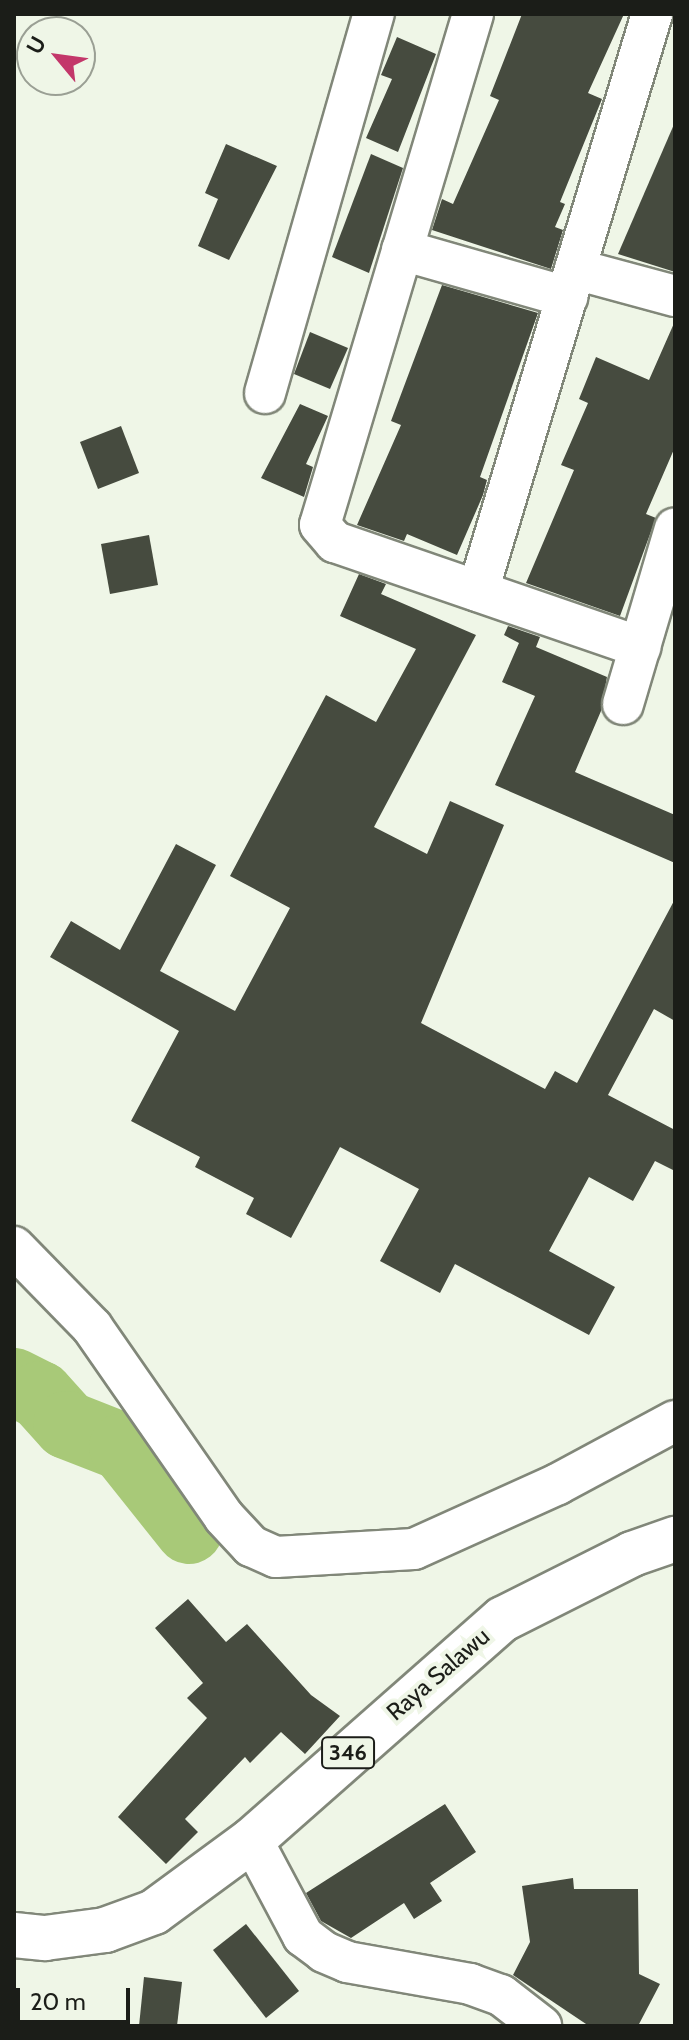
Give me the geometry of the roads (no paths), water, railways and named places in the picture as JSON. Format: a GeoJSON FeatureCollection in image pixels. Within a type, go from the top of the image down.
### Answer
{"type":"FeatureCollection","features":[{"type":"Feature","properties":{"kind":"main road","name":"Raya Salawu"},"geometry":{"type":"LineString","coordinates":[[14,1935],[45,1938],[105,1930],[154,1912],[252,1840],[503,1619],[632,1554],[675,1539]]}},
{"type":"Feature","properties":{"kind":"street"},"geometry":{"type":"LineString","coordinates":[[265,393],[374,14]]}},
{"type":"Feature","properties":{"kind":"street"},"geometry":{"type":"LineString","coordinates":[[473,14],[320,525],[335,542],[640,647]]}},
{"type":"Feature","properties":{"kind":"street"},"geometry":{"type":"LineString","coordinates":[[478,591],[652,14]]}},
{"type":"Feature","properties":{"kind":"street"},"geometry":{"type":"LineString","coordinates":[[402,250],[571,283],[675,296]]}},
{"type":"Feature","properties":{"kind":"street"},"geometry":{"type":"LineString","coordinates":[[623,704],[675,529]]}},
{"type":"Feature","properties":{"kind":"street"},"geometry":{"type":"LineString","coordinates":[[14,1247],[92,1327],[224,1517],[251,1546],[276,1557],[414,1549],[558,1484],[675,1421]]}},
{"type":"Feature","properties":{"kind":"street"},"geometry":{"type":"LineString","coordinates":[[252,1840],[303,1936],[324,1952],[347,1962],[470,1984],[501,1995],[541,2026]]}},
{"type":"Feature","properties":{"kind":"waterway"},"geometry":{"type":"LineString","coordinates":[[14,1382],[40,1395],[67,1425],[123,1447],[189,1530]]}}]}
